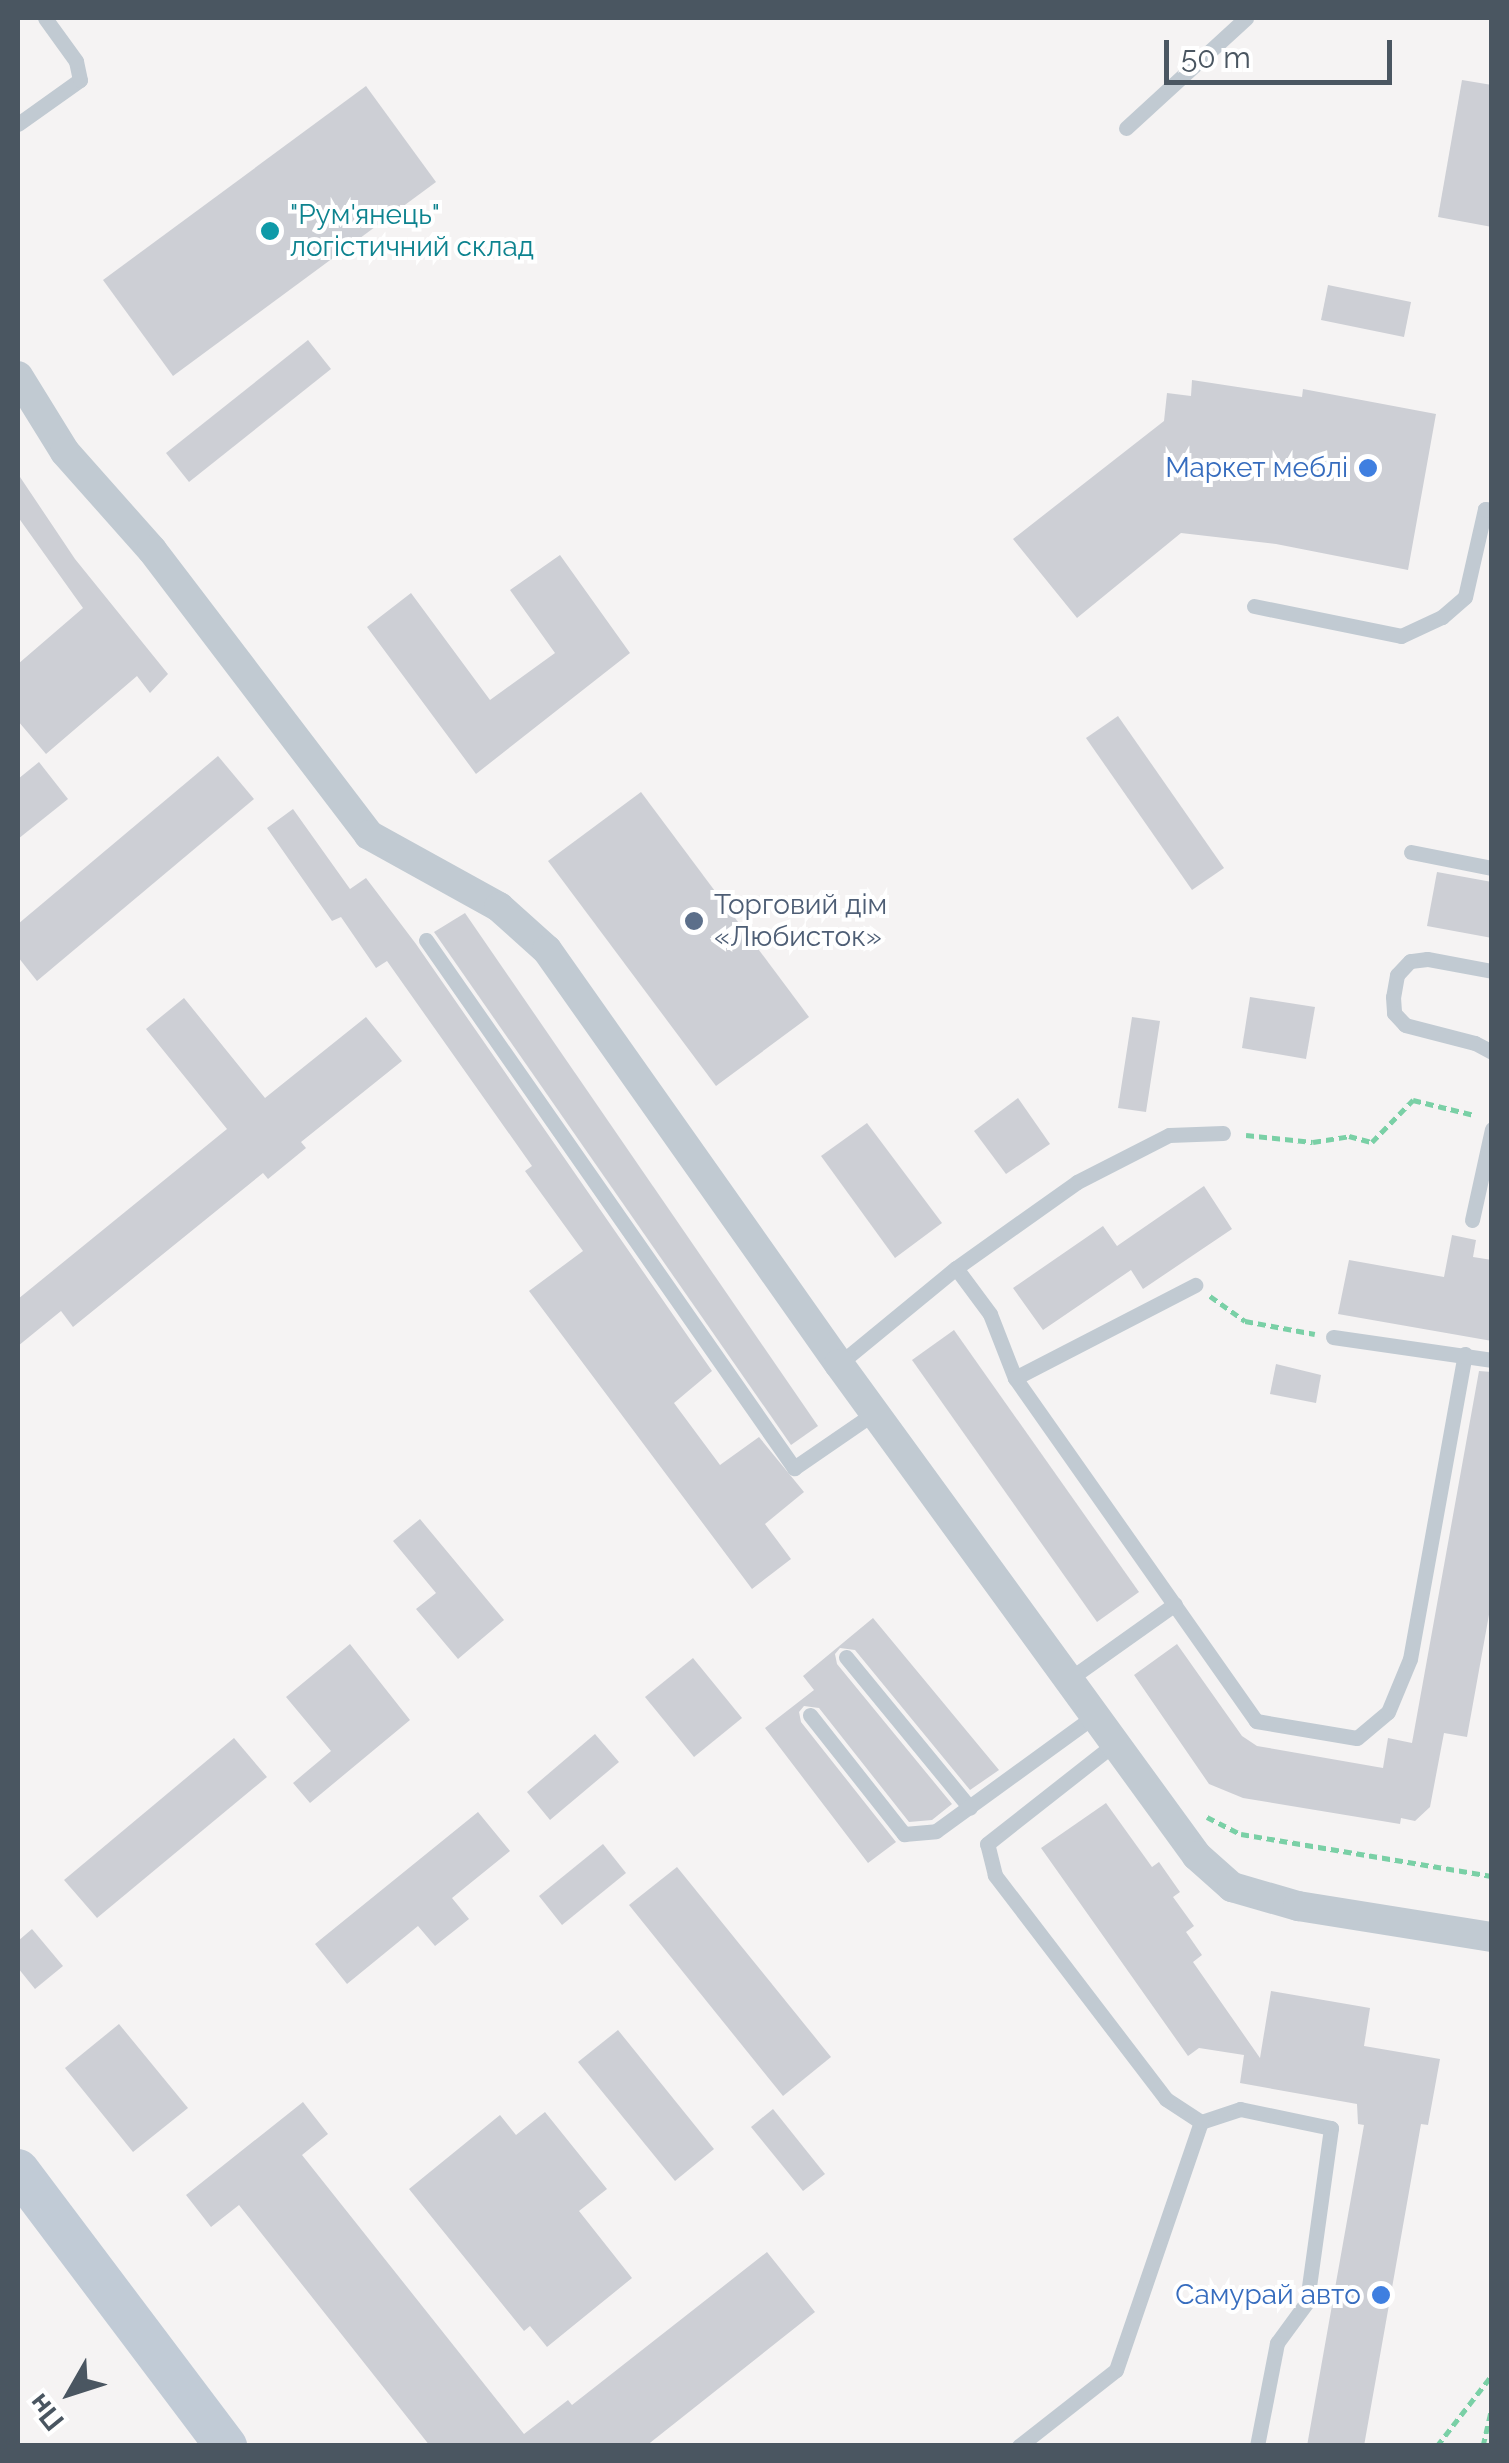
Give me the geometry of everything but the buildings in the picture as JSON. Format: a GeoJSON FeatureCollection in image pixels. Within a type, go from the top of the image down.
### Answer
{"type":"FeatureCollection","features":[{"type":"Feature","properties":{"kind":"main road"},"geometry":{"type":"LineString","coordinates":[[18,2170],[226,2446]]}},
{"type":"Feature","properties":{"kind":"street"},"geometry":{"type":"LineString","coordinates":[[18,376],[65,452],[152,550],[369,834],[499,907],[547,950],[838,1364],[1196,1856],[1232,1888],[1298,1906],[1492,1938]]}},
{"type":"Feature","properties":{"kind":"lane"},"geometry":{"type":"LineString","coordinates":[[18,124],[80,80],[76,61],[45,18]]}},
{"type":"Feature","properties":{"kind":"lane"},"geometry":{"type":"LineString","coordinates":[[1126,128],[1246,18]]}},
{"type":"Feature","properties":{"kind":"lane"},"geometry":{"type":"LineString","coordinates":[[1254,606],[1401,636],[1442,617],[1465,597],[1485,508],[1492,510]]}},
{"type":"Feature","properties":{"kind":"lane"},"geometry":{"type":"LineString","coordinates":[[1411,852],[1492,868]]}},
{"type":"Feature","properties":{"kind":"lane"},"geometry":{"type":"LineString","coordinates":[[426,940],[794,1468],[874,1412]]}},
{"type":"Feature","properties":{"kind":"lane"},"geometry":{"type":"LineString","coordinates":[[1492,971],[1427,959],[1410,961],[1397,975],[1394,998],[1394,1013],[1405,1025],[1475,1043],[1492,1052]]}},
{"type":"Feature","properties":{"kind":"lane"},"geometry":{"type":"LineString","coordinates":[[1472,1220],[1486,1123]]}},
{"type":"Feature","properties":{"kind":"lane"},"geometry":{"type":"LineString","coordinates":[[838,1364],[956,1268],[1077,1182],[1169,1135],[1223,1133]]}},
{"type":"Feature","properties":{"kind":"lane"},"geometry":{"type":"LineString","coordinates":[[956,1268],[990,1314],[1014,1378],[1256,1721],[1357,1738],[1388,1712],[1410,1659],[1465,1354]]}},
{"type":"Feature","properties":{"kind":"lane"},"geometry":{"type":"LineString","coordinates":[[1014,1378],[1195,1285]]}},
{"type":"Feature","properties":{"kind":"lane"},"geometry":{"type":"LineString","coordinates":[[1332,1337],[1492,1360]]}},
{"type":"Feature","properties":{"kind":"lane"},"geometry":{"type":"LineString","coordinates":[[1068,1680],[1175,1604]]}},
{"type":"Feature","properties":{"kind":"lane"},"geometry":{"type":"LineString","coordinates":[[846,1657],[970,1808]]}},
{"type":"Feature","properties":{"kind":"lane"},"geometry":{"type":"LineString","coordinates":[[810,1715],[904,1834],[936,1831],[1094,1716]]}},
{"type":"Feature","properties":{"kind":"lane"},"geometry":{"type":"LineString","coordinates":[[1114,1744],[987,1844],[995,1875],[1155,2084],[1166,2098],[1200,2122]]}},
{"type":"Feature","properties":{"kind":"lane"},"geometry":{"type":"LineString","coordinates":[[1200,2122],[1240,2109],[1332,2128],[1308,2302],[1277,2343],[1257,2446]]}},
{"type":"Feature","properties":{"kind":"lane"},"geometry":{"type":"LineString","coordinates":[[1020,2446],[1116,2370],[1200,2122]]}},
{"type":"Feature","properties":{"kind":"path"},"geometry":{"type":"LineString","coordinates":[[1223,1133],[1313,1142],[1348,1136],[1372,1142],[1412,1100],[1486,1123]]}},
{"type":"Feature","properties":{"kind":"path"},"geometry":{"type":"LineString","coordinates":[[1195,1285],[1245,1321],[1332,1337]]}},
{"type":"Feature","properties":{"kind":"path"},"geometry":{"type":"LineString","coordinates":[[1195,1806],[1206,1817],[1241,1834],[1491,1875]]}},
{"type":"Feature","properties":{"kind":"path"},"geometry":{"type":"LineString","coordinates":[[1437,2446],[1492,2375]]}},
{"type":"Feature","properties":{"kind":"path"},"geometry":{"type":"LineString","coordinates":[[1483,2446],[1492,2408]]}},
{"type":"Feature","properties":{"kind":"place","name":"\"Рум'янець\" логістичний склад"},"geometry":{"type":"Point","coordinates":[270,231]}},
{"type":"Feature","properties":{"kind":"place","name":"Маркет меблі"},"geometry":{"type":"Point","coordinates":[1368,468]}},
{"type":"Feature","properties":{"kind":"place","name":"Торговий дім «Любисток»"},"geometry":{"type":"Point","coordinates":[694,921]}},
{"type":"Feature","properties":{"kind":"place","name":"Самурай авто"},"geometry":{"type":"Point","coordinates":[1381,2295]}}]}
